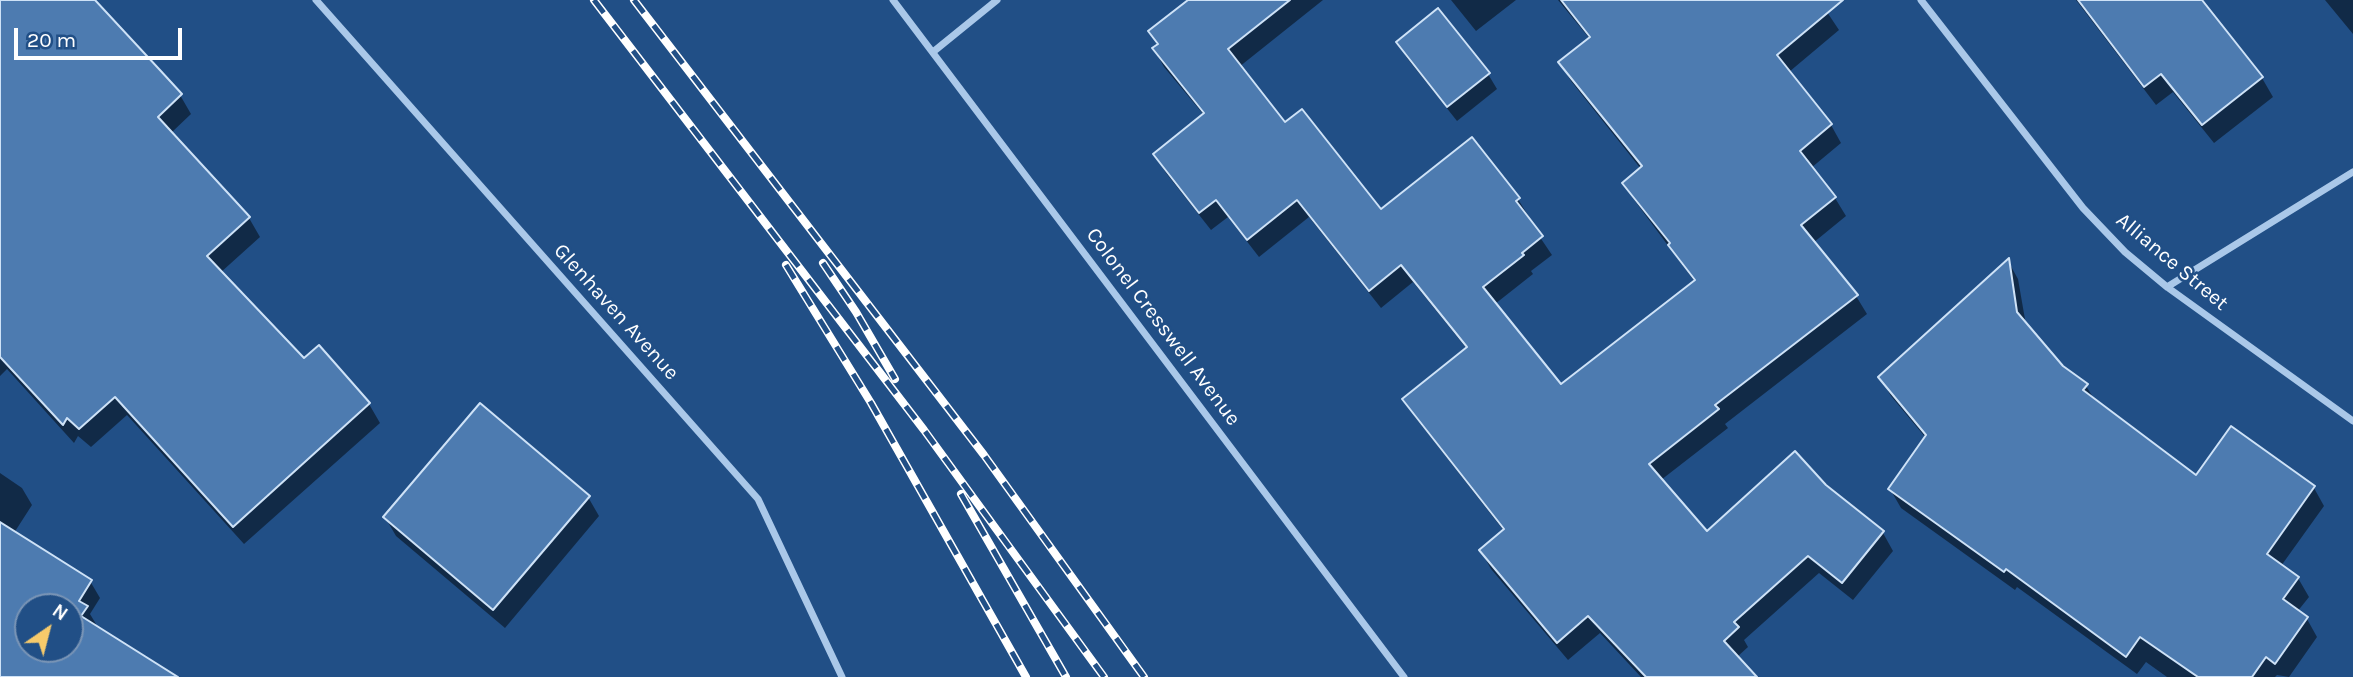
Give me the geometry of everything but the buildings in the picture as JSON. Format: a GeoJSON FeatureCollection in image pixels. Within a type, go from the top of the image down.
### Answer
{"type":"FeatureCollection","features":[{"type":"Feature","properties":{"kind":"street","name":"Glenhaven Avenue"},"geometry":{"type":"LineString","coordinates":[[316,0],[758,499],[842,677]]}},
{"type":"Feature","properties":{"kind":"street","name":"Colonel Cresswell Avenue"},"geometry":{"type":"LineString","coordinates":[[892,0],[1404,677]]}},
{"type":"Feature","properties":{"kind":"street"},"geometry":{"type":"LineString","coordinates":[[933,52],[997,0]]}},
{"type":"Feature","properties":{"kind":"street","name":"Alliance Street"},"geometry":{"type":"LineString","coordinates":[[1921,0],[2083,208],[2125,252],[2167,287],[2353,421]]}},
{"type":"Feature","properties":{"kind":"street"},"geometry":{"type":"LineString","coordinates":[[2167,287],[2353,172]]}},
{"type":"Feature","properties":{"kind":"railway"},"geometry":{"type":"LineString","coordinates":[[594,0],[924,430],[1104,677]]}},
{"type":"Feature","properties":{"kind":"railway"},"geometry":{"type":"LineString","coordinates":[[634,0],[984,455],[1144,677]]}},
{"type":"Feature","properties":{"kind":"railway"},"geometry":{"type":"LineString","coordinates":[[823,263],[856,312],[895,379]]}},
{"type":"Feature","properties":{"kind":"railway"},"geometry":{"type":"LineString","coordinates":[[786,265],[871,403],[1026,677]]}},
{"type":"Feature","properties":{"kind":"railway"},"geometry":{"type":"LineString","coordinates":[[961,494],[1066,677]]}}]}
